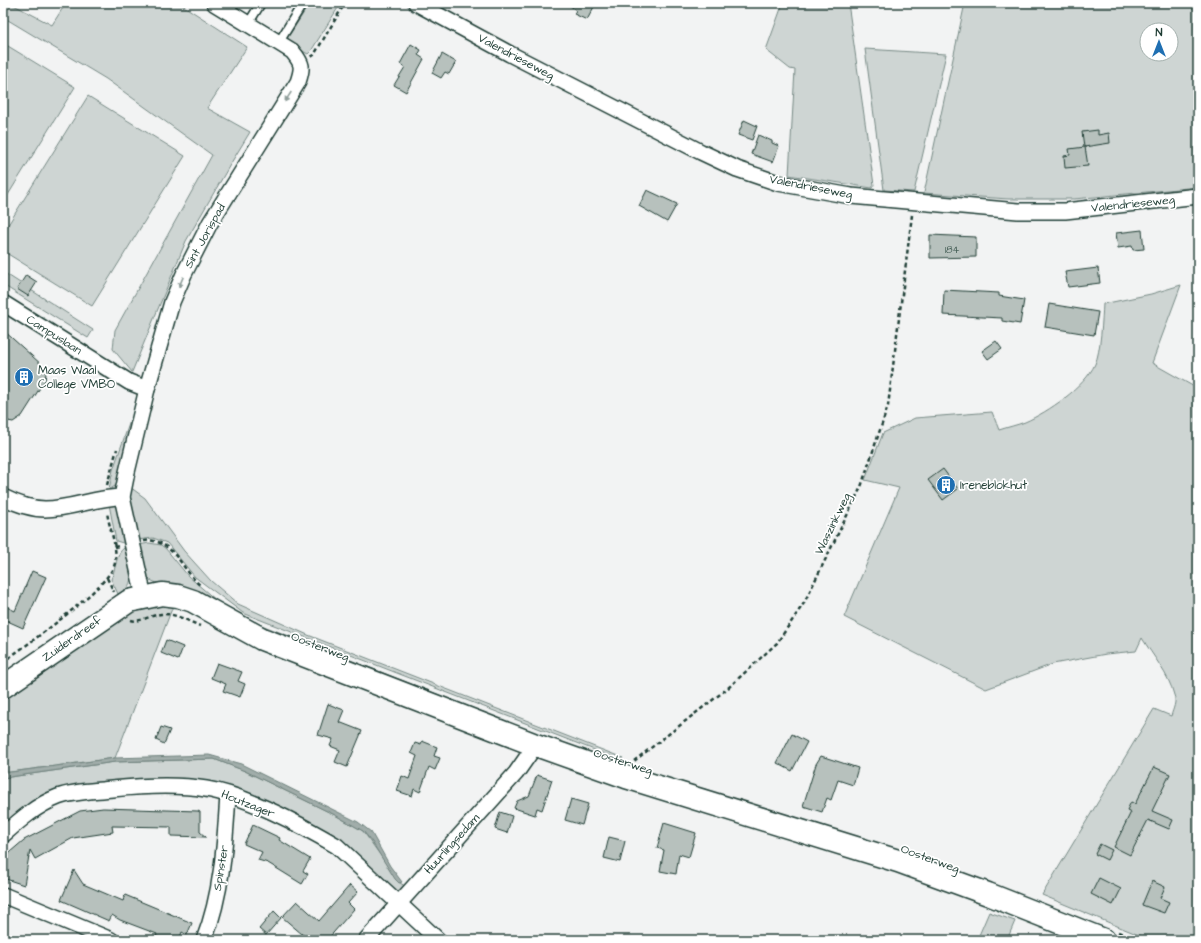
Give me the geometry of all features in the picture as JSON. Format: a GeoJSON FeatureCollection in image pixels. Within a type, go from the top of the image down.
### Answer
{"type":"FeatureCollection","features":[{"type":"Feature","properties":{"kind":"street","name":"Valendrieseweg"},"geometry":{"type":"LineString","coordinates":[[416,3],[510,54],[737,169],[778,183],[851,196],[914,203],[1018,211],[1065,211],[1198,196]]}},
{"type":"Feature","properties":{"kind":"street"},"geometry":{"type":"LineString","coordinates":[[218,4],[292,51],[301,61]]}},
{"type":"Feature","properties":{"kind":"street","name":"Sint Jorispad"},"geometry":{"type":"LineString","coordinates":[[122,497],[126,472],[147,389],[172,302],[184,274],[210,223],[298,82],[302,71],[301,61]]}},
{"type":"Feature","properties":{"kind":"street","name":"Campuslaan"},"geometry":{"type":"LineString","coordinates":[[3,303],[129,382],[147,389]]}},
{"type":"Feature","properties":{"kind":"street"},"geometry":{"type":"LineString","coordinates":[[3,497],[27,506],[44,509],[106,497],[122,497],[144,597]]}},
{"type":"Feature","properties":{"kind":"street","name":"Oosterweg"},"geometry":{"type":"LineString","coordinates":[[144,597],[162,594],[178,596],[193,602],[262,640],[533,744],[626,777],[898,861],[1110,936]]}},
{"type":"Feature","properties":{"kind":"street","name":"Zuiderdreef"},"geometry":{"type":"LineString","coordinates":[[3,687],[121,606],[129,601],[144,597]]}},
{"type":"Feature","properties":{"kind":"street","name":"Huurlingsedam"},"geometry":{"type":"LineString","coordinates":[[366,940],[516,773],[530,753],[533,744]]}},
{"type":"Feature","properties":{"kind":"street","name":"Houtzager"},"geometry":{"type":"LineString","coordinates":[[3,835],[30,812],[58,797],[87,792],[129,788],[207,789],[245,800],[320,836],[337,846],[438,940]]}},
{"type":"Feature","properties":{"kind":"street","name":"Spinster"},"geometry":{"type":"LineString","coordinates":[[204,940],[212,920],[222,869],[228,795]]}},
{"type":"Feature","properties":{"kind":"street"},"geometry":{"type":"LineString","coordinates":[[3,895],[111,940]]}},
{"type":"Feature","properties":{"kind":"lane"},"geometry":{"type":"LineString","coordinates":[[248,24],[261,3]]}},
{"type":"Feature","properties":{"kind":"lane"},"geometry":{"type":"LineString","coordinates":[[278,42],[303,3]]}},
{"type":"Feature","properties":{"kind":"path"},"geometry":{"type":"LineString","coordinates":[[301,61],[314,55],[345,3]]}},
{"type":"Feature","properties":{"kind":"path","name":"Waszinkweg"},"geometry":{"type":"LineString","coordinates":[[626,777],[630,765],[728,688],[776,643],[804,603],[861,486],[888,406],[914,203]]}},
{"type":"Feature","properties":{"kind":"path"},"geometry":{"type":"LineString","coordinates":[[113,460],[106,497],[108,520],[114,548],[148,541],[160,542],[169,548],[182,565],[202,586]]}},
{"type":"Feature","properties":{"kind":"path","name":"Zuiderdreef"},"geometry":{"type":"LineString","coordinates":[[3,662],[71,611],[106,578],[115,564],[114,548]]}},
{"type":"Feature","properties":{"kind":"path"},"geometry":{"type":"LineString","coordinates":[[1110,936],[1138,940]]}},
{"type":"Feature","properties":{"kind":"shaded area"},"geometry":{"type":"Polygon","coordinates":[[[3,3],[10,3],[52,25],[66,3],[179,3],[247,47],[207,108],[250,132],[186,241],[132,372],[113,349],[115,330],[212,155],[106,79],[3,17],[3,3]]]}},
{"type":"Feature","properties":{"kind":"shaded area"},"geometry":{"type":"Polygon","coordinates":[[[310,3],[341,3],[308,54],[291,45],[287,37],[288,33],[290,34],[310,3]]]}},
{"type":"Feature","properties":{"kind":"shaded area"},"geometry":{"type":"Polygon","coordinates":[[[783,3],[848,3],[874,185],[872,188],[789,175],[795,70],[790,69],[766,50],[783,3]]]}},
{"type":"Feature","properties":{"kind":"shaded area"},"geometry":{"type":"Polygon","coordinates":[[[965,3],[1198,3],[1198,187],[1074,199],[1008,199],[924,193],[965,3]]]}},
{"type":"Feature","properties":{"kind":"shaded area"},"geometry":{"type":"Polygon","coordinates":[[[3,43],[75,87],[3,203],[3,43]]]}},
{"type":"Feature","properties":{"kind":"shaded area"},"geometry":{"type":"Polygon","coordinates":[[[865,49],[946,54],[914,192],[884,190],[865,49]]]}},
{"type":"Feature","properties":{"kind":"shaded area"},"geometry":{"type":"Polygon","coordinates":[[[88,96],[185,156],[92,306],[3,251],[3,233],[88,96]]]}},
{"type":"Feature","properties":{"kind":"shaded area"},"geometry":{"type":"Polygon","coordinates":[[[3,272],[93,330],[88,338],[3,285],[3,272]]]}},
{"type":"Feature","properties":{"kind":"shaded area"},"geometry":{"type":"Polygon","coordinates":[[[1181,285],[1152,363],[1198,389],[1198,940],[1151,940],[1042,895],[1154,709],[1171,716],[1175,700],[1172,688],[1165,673],[1142,638],[1136,651],[1106,654],[1053,664],[986,689],[844,617],[899,488],[865,480],[883,433],[915,418],[992,412],[999,430],[1034,418],[1075,390],[1090,373],[1095,364],[1099,351],[1103,304],[1151,294],[1181,285]]]}},
{"type":"Feature","properties":{"kind":"shaded area"},"geometry":{"type":"Polygon","coordinates":[[[131,418],[134,418],[118,484],[109,490],[113,470],[131,418]]]}},
{"type":"Feature","properties":{"kind":"shaded area"},"geometry":{"type":"Polygon","coordinates":[[[130,487],[145,498],[184,551],[211,581],[238,604],[308,635],[623,758],[620,760],[243,613],[195,577],[167,543],[153,538],[137,540],[131,510],[130,487]]]}},
{"type":"Feature","properties":{"kind":"shaded area"},"geometry":{"type":"Polygon","coordinates":[[[109,504],[117,506],[123,543],[116,541],[109,504]]]}},
{"type":"Feature","properties":{"kind":"shaded area"},"geometry":{"type":"Polygon","coordinates":[[[149,543],[161,545],[188,576],[217,601],[246,619],[536,733],[534,738],[270,637],[189,588],[160,584],[150,580],[146,577],[139,545],[149,543]]]}},
{"type":"Feature","properties":{"kind":"shaded area"},"geometry":{"type":"Polygon","coordinates":[[[124,548],[131,574],[129,586],[118,594],[111,579],[119,554],[124,548]]]}},
{"type":"Feature","properties":{"kind":"shaded area"},"geometry":{"type":"Polygon","coordinates":[[[156,606],[173,606],[115,758],[3,773],[3,695],[130,613],[156,606]]]}},
{"type":"Feature","properties":{"kind":"shaded area"},"geometry":{"type":"Polygon","coordinates":[[[209,755],[241,764],[358,822],[371,832],[390,866],[402,882],[399,883],[395,879],[372,842],[363,831],[335,815],[245,771],[214,759],[115,762],[3,778],[3,773],[115,758],[209,755]]]}},
{"type":"Feature","properties":{"kind":"shaded area"},"geometry":{"type":"Polygon","coordinates":[[[214,759],[245,771],[335,815],[363,831],[400,883],[408,888],[398,894],[347,850],[237,792],[74,788],[3,827],[3,778],[115,762],[214,759]]]}},
{"type":"Feature","properties":{"kind":"shaded area"},"geometry":{"type":"Polygon","coordinates":[[[989,912],[1015,921],[1007,940],[977,940],[989,912]]]}},
{"type":"Feature","properties":{"kind":"building"},"geometry":{"type":"Polygon","coordinates":[[[566,3],[596,3],[587,20],[574,14],[576,10],[566,3]]]}},
{"type":"Feature","properties":{"kind":"building"},"geometry":{"type":"Polygon","coordinates":[[[411,44],[421,50],[418,55],[424,59],[406,92],[394,85],[405,67],[400,64],[411,44]]]}},
{"type":"Feature","properties":{"kind":"building"},"geometry":{"type":"Polygon","coordinates":[[[442,54],[456,62],[449,74],[445,72],[441,78],[432,73],[442,54]]]}},
{"type":"Feature","properties":{"kind":"building"},"geometry":{"type":"Polygon","coordinates":[[[744,120],[757,126],[752,140],[738,135],[744,120]]]}},
{"type":"Feature","properties":{"kind":"building"},"geometry":{"type":"Polygon","coordinates":[[[1098,130],[1098,135],[1109,133],[1110,143],[1084,147],[1082,132],[1098,130]]]}},
{"type":"Feature","properties":{"kind":"building"},"geometry":{"type":"Polygon","coordinates":[[[758,135],[779,146],[773,162],[751,154],[758,135]]]}},
{"type":"Feature","properties":{"kind":"building"},"geometry":{"type":"Polygon","coordinates":[[[1085,147],[1088,166],[1065,168],[1064,156],[1070,155],[1069,149],[1085,147]]]}},
{"type":"Feature","properties":{"kind":"building"},"geometry":{"type":"Polygon","coordinates":[[[647,190],[677,204],[667,222],[639,206],[647,190]]]}},
{"type":"Feature","properties":{"kind":"building"},"geometry":{"type":"Polygon","coordinates":[[[1142,230],[1144,249],[1133,250],[1132,246],[1118,248],[1116,233],[1142,230]]]}},
{"type":"Feature","properties":{"kind":"building"},"geometry":{"type":"Polygon","coordinates":[[[930,235],[976,237],[976,257],[930,258],[930,235]]]}},
{"type":"Feature","properties":{"kind":"building"},"geometry":{"type":"Polygon","coordinates":[[[1098,268],[1100,283],[1068,287],[1065,272],[1098,268]]]}},
{"type":"Feature","properties":{"kind":"building"},"geometry":{"type":"Polygon","coordinates":[[[26,275],[37,282],[28,296],[17,289],[26,275]]]}},
{"type":"Feature","properties":{"kind":"building"},"geometry":{"type":"Polygon","coordinates":[[[944,290],[999,293],[999,296],[1024,300],[1020,324],[1002,321],[1002,318],[943,315],[944,290]]]}},
{"type":"Feature","properties":{"kind":"building"},"geometry":{"type":"Polygon","coordinates":[[[1049,304],[1098,312],[1094,335],[1045,327],[1049,304]]]}},
{"type":"Feature","properties":{"kind":"building","name":"Maas Waal College VMBO"},"geometry":{"type":"Polygon","coordinates":[[[3,330],[42,365],[46,373],[45,380],[22,416],[13,422],[3,420],[3,330]]]}},
{"type":"Feature","properties":{"kind":"building"},"geometry":{"type":"Polygon","coordinates":[[[996,341],[1002,349],[988,359],[982,351],[996,341]]]}},
{"type":"Feature","properties":{"kind":"building","name":"Ireneblokhut"},"geometry":{"type":"Polygon","coordinates":[[[943,469],[958,489],[943,500],[928,480],[943,469]]]}},
{"type":"Feature","properties":{"kind":"building"},"geometry":{"type":"Polygon","coordinates":[[[32,571],[46,577],[23,628],[3,619],[3,605],[15,611],[32,571]]]}},
{"type":"Feature","properties":{"kind":"building"},"geometry":{"type":"Polygon","coordinates":[[[166,640],[183,647],[178,660],[161,653],[166,640]]]}},
{"type":"Feature","properties":{"kind":"building"},"geometry":{"type":"Polygon","coordinates":[[[217,663],[242,672],[238,681],[245,684],[240,697],[223,691],[226,684],[211,678],[217,663]]]}},
{"type":"Feature","properties":{"kind":"building"},"geometry":{"type":"Polygon","coordinates":[[[328,704],[344,710],[339,722],[362,731],[347,767],[335,762],[340,750],[330,746],[333,739],[318,735],[328,704]]]}},
{"type":"Feature","properties":{"kind":"building"},"geometry":{"type":"Polygon","coordinates":[[[161,727],[170,730],[164,744],[156,740],[161,727]]]}},
{"type":"Feature","properties":{"kind":"building"},"geometry":{"type":"Polygon","coordinates":[[[792,734],[807,742],[792,771],[777,763],[792,734]]]}},
{"type":"Feature","properties":{"kind":"building"},"geometry":{"type":"Polygon","coordinates":[[[422,741],[437,747],[434,756],[440,758],[435,770],[429,767],[420,792],[414,789],[412,796],[397,791],[402,776],[409,779],[417,756],[411,753],[415,743],[421,745],[422,741]]]}},
{"type":"Feature","properties":{"kind":"building"},"geometry":{"type":"Polygon","coordinates":[[[821,756],[858,768],[853,785],[838,780],[831,800],[827,798],[822,812],[803,806],[816,764],[821,756]]]}},
{"type":"Feature","properties":{"kind":"building"},"geometry":{"type":"Polygon","coordinates":[[[1154,767],[1170,774],[1152,811],[1173,820],[1169,829],[1148,820],[1130,855],[1114,847],[1131,812],[1127,810],[1131,802],[1135,804],[1154,767]]]}},
{"type":"Feature","properties":{"kind":"building"},"geometry":{"type":"Polygon","coordinates":[[[537,775],[552,780],[542,810],[537,808],[535,815],[514,808],[517,801],[529,796],[537,775]]]}},
{"type":"Feature","properties":{"kind":"building"},"geometry":{"type":"Polygon","coordinates":[[[571,799],[588,804],[582,825],[565,820],[571,799]]]}},
{"type":"Feature","properties":{"kind":"building"},"geometry":{"type":"Polygon","coordinates":[[[103,808],[198,811],[200,812],[200,832],[206,837],[171,836],[171,827],[112,826],[113,832],[73,838],[35,859],[30,850],[24,885],[3,878],[3,858],[24,840],[80,811],[103,808]]]}},
{"type":"Feature","properties":{"kind":"building"},"geometry":{"type":"Polygon","coordinates":[[[500,812],[512,816],[507,833],[495,829],[500,812]]]}},
{"type":"Feature","properties":{"kind":"building"},"geometry":{"type":"Polygon","coordinates":[[[664,823],[696,833],[689,857],[679,854],[676,874],[660,871],[664,850],[657,848],[664,823]]]}},
{"type":"Feature","properties":{"kind":"building"},"geometry":{"type":"Polygon","coordinates":[[[253,825],[280,838],[279,840],[310,859],[303,871],[308,874],[302,884],[268,863],[258,860],[262,852],[244,844],[253,825]]]}},
{"type":"Feature","properties":{"kind":"building"},"geometry":{"type":"Polygon","coordinates":[[[609,837],[625,841],[620,862],[604,858],[609,837]]]}},
{"type":"Feature","properties":{"kind":"building"},"geometry":{"type":"Polygon","coordinates":[[[1100,844],[1112,850],[1107,860],[1095,854],[1100,844]]]}},
{"type":"Feature","properties":{"kind":"building"},"geometry":{"type":"Polygon","coordinates":[[[74,870],[83,884],[123,901],[125,895],[192,923],[187,935],[182,932],[179,940],[165,940],[156,936],[157,934],[120,920],[112,915],[109,921],[61,900],[74,870]]]}},
{"type":"Feature","properties":{"kind":"building"},"geometry":{"type":"Polygon","coordinates":[[[1099,878],[1121,889],[1113,905],[1091,894],[1099,878]]]}},
{"type":"Feature","properties":{"kind":"building"},"geometry":{"type":"Polygon","coordinates":[[[1152,881],[1165,887],[1160,898],[1169,902],[1164,913],[1142,905],[1152,881]]]}},
{"type":"Feature","properties":{"kind":"building"},"geometry":{"type":"Polygon","coordinates":[[[350,885],[358,892],[348,903],[354,909],[327,940],[309,940],[282,917],[297,901],[319,921],[350,885]]]}},
{"type":"Feature","properties":{"kind":"building"},"geometry":{"type":"Polygon","coordinates":[[[274,911],[281,918],[266,935],[259,929],[274,911]]]}},
{"type":"Feature","properties":{"kind":"place","name":"Maas Waal College VMBO"},"geometry":{"type":"Point","coordinates":[24,377]}},
{"type":"Feature","properties":{"kind":"place","name":"Ireneblokhut"},"geometry":{"type":"Point","coordinates":[946,485]}}]}
